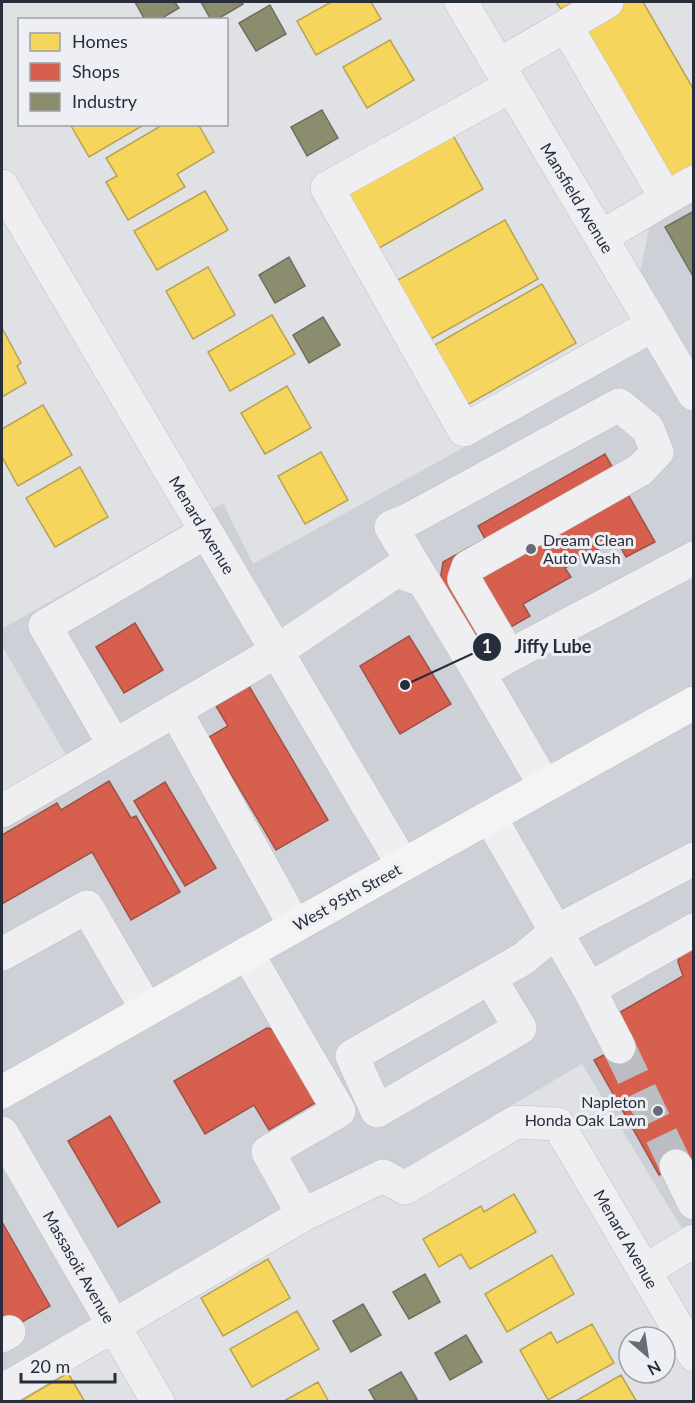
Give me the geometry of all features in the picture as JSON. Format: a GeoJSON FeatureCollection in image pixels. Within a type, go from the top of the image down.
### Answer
{"type":"FeatureCollection","features":[{"type":"Feature","properties":{"kind":"main road","name":"West 95th Street"},"geometry":{"type":"LineString","coordinates":[[2,1092],[693,704]]}},
{"type":"Feature","properties":{"kind":"street","name":"Mansfield Avenue"},"geometry":{"type":"LineString","coordinates":[[461,2],[693,394]]}},
{"type":"Feature","properties":{"kind":"street"},"geometry":{"type":"LineString","coordinates":[[607,2],[566,26],[505,75],[327,188],[464,430],[652,325]]}},
{"type":"Feature","properties":{"kind":"street"},"geometry":{"type":"LineString","coordinates":[[566,26],[666,198]]}},
{"type":"Feature","properties":{"kind":"street"},"geometry":{"type":"LineString","coordinates":[[601,237],[693,182]]}},
{"type":"Feature","properties":{"kind":"street","name":"Menard Avenue"},"geometry":{"type":"LineString","coordinates":[[2,186],[403,865]]}},
{"type":"Feature","properties":{"kind":"street"},"geometry":{"type":"LineString","coordinates":[[509,656],[464,579],[468,567],[640,470],[657,452],[648,429],[619,405],[410,519],[391,527],[545,786]]}},
{"type":"Feature","properties":{"kind":"street"},"geometry":{"type":"LineString","coordinates":[[114,746],[45,626],[206,532]]}},
{"type":"Feature","properties":{"kind":"street"},"geometry":{"type":"LineString","coordinates":[[479,673],[693,558]]}},
{"type":"Feature","properties":{"kind":"street"},"geometry":{"type":"LineString","coordinates":[[2,811],[277,651],[396,571],[422,579]]}},
{"type":"Feature","properties":{"kind":"street"},"geometry":{"type":"LineString","coordinates":[[175,710],[295,926]]}},
{"type":"Feature","properties":{"kind":"street"},"geometry":{"type":"LineString","coordinates":[[489,817],[589,989],[619,1047]]}},
{"type":"Feature","properties":{"kind":"street"},"geometry":{"type":"LineString","coordinates":[[490,978],[520,1028],[377,1111],[352,1056],[523,959],[555,932],[693,859]]}},
{"type":"Feature","properties":{"kind":"street"},"geometry":{"type":"LineString","coordinates":[[2,954],[87,907],[147,1010]]}},
{"type":"Feature","properties":{"kind":"street"},"geometry":{"type":"LineString","coordinates":[[589,989],[693,930]]}},
{"type":"Feature","properties":{"kind":"street"},"geometry":{"type":"LineString","coordinates":[[2,1391],[303,1215],[268,1152],[339,1111],[247,953]]}},
{"type":"Feature","properties":{"kind":"street","name":"Menard Avenue"},"geometry":{"type":"LineString","coordinates":[[303,1215],[383,1176],[405,1188],[516,1122],[558,1124],[693,1355]]}},
{"type":"Feature","properties":{"kind":"street","name":"Massasoit Avenue"},"geometry":{"type":"LineString","coordinates":[[2,1133],[158,1401]]}},
{"type":"Feature","properties":{"kind":"street"},"geometry":{"type":"LineString","coordinates":[[676,1166],[693,1203]]}},
{"type":"Feature","properties":{"kind":"street"},"geometry":{"type":"LineString","coordinates":[[644,1271],[693,1241]]}},
{"type":"Feature","properties":{"kind":"shaded area"},"geometry":{"type":"Polygon","coordinates":[[[693,194],[693,1247],[582,1064],[328,1213],[2,1397],[2,799],[69,760],[2,646],[2,629],[223,503],[253,564],[622,360],[651,219],[693,194]]]}},
{"type":"Feature","properties":{"kind":"building: Homes"},"geometry":{"type":"Polygon","coordinates":[[[331,2],[371,2],[381,19],[316,55],[297,21],[331,2]]]}},
{"type":"Feature","properties":{"kind":"building: Homes"},"geometry":{"type":"Polygon","coordinates":[[[556,2],[574,2],[561,9],[556,2]]]}},
{"type":"Feature","properties":{"kind":"building: Homes"},"geometry":{"type":"Polygon","coordinates":[[[618,2],[643,2],[694,90],[694,174],[670,188],[577,25],[618,2]]]}},
{"type":"Feature","properties":{"kind":"building: Homes"},"geometry":{"type":"Polygon","coordinates":[[[390,40],[414,80],[367,108],[343,67],[390,40]]]}},
{"type":"Feature","properties":{"kind":"building: Homes"},"geometry":{"type":"Polygon","coordinates":[[[71,126],[142,126],[89,157],[71,126]]]}},
{"type":"Feature","properties":{"kind":"building: Homes"},"geometry":{"type":"Polygon","coordinates":[[[161,126],[199,126],[214,152],[177,174],[185,187],[128,220],[106,182],[117,176],[106,158],[161,126]]]}},
{"type":"Feature","properties":{"kind":"building: Homes"},"geometry":{"type":"Polygon","coordinates":[[[450,130],[483,189],[374,251],[341,191],[450,130]]]}},
{"type":"Feature","properties":{"kind":"building: Homes"},"geometry":{"type":"Polygon","coordinates":[[[205,191],[228,230],[157,270],[134,231],[205,191]]]}},
{"type":"Feature","properties":{"kind":"building: Homes"},"geometry":{"type":"Polygon","coordinates":[[[505,220],[538,279],[429,340],[396,281],[505,220]]]}},
{"type":"Feature","properties":{"kind":"building: Homes"},"geometry":{"type":"Polygon","coordinates":[[[208,267],[235,315],[193,339],[166,291],[208,267]]]}},
{"type":"Feature","properties":{"kind":"building: Homes"},"geometry":{"type":"Polygon","coordinates":[[[542,284],[576,343],[467,405],[433,346],[542,284]]]}},
{"type":"Feature","properties":{"kind":"building: Homes"},"geometry":{"type":"Polygon","coordinates":[[[272,315],[295,354],[230,391],[208,352],[272,315]]]}},
{"type":"Feature","properties":{"kind":"building: Homes"},"geometry":{"type":"Polygon","coordinates":[[[2,328],[21,363],[17,366],[26,383],[2,397],[2,328]]]}},
{"type":"Feature","properties":{"kind":"building: Homes"},"geometry":{"type":"Polygon","coordinates":[[[287,386],[311,428],[265,454],[241,413],[287,386]]]}},
{"type":"Feature","properties":{"kind":"building: Homes"},"geometry":{"type":"Polygon","coordinates":[[[43,405],[72,455],[18,486],[2,457],[2,429],[43,405]]]}},
{"type":"Feature","properties":{"kind":"building: Homes"},"geometry":{"type":"Polygon","coordinates":[[[321,452],[348,500],[305,524],[278,476],[321,452]]]}},
{"type":"Feature","properties":{"kind":"building: Homes"},"geometry":{"type":"Polygon","coordinates":[[[80,467],[108,517],[55,547],[26,498],[80,467]]]}},
{"type":"Feature","properties":{"kind":"building: Homes"},"geometry":{"type":"Polygon","coordinates":[[[514,1194],[536,1232],[470,1269],[461,1254],[439,1267],[423,1239],[481,1206],[484,1212],[514,1194]]]}},
{"type":"Feature","properties":{"kind":"building: Homes"},"geometry":{"type":"Polygon","coordinates":[[[552,1255],[574,1294],[507,1332],[485,1294],[552,1255]]]}},
{"type":"Feature","properties":{"kind":"building: Homes"},"geometry":{"type":"Polygon","coordinates":[[[268,1259],[290,1298],[223,1336],[201,1298],[268,1259]]]}},
{"type":"Feature","properties":{"kind":"building: Homes"},"geometry":{"type":"Polygon","coordinates":[[[297,1311],[319,1349],[252,1387],[230,1349],[297,1311]]]}},
{"type":"Feature","properties":{"kind":"building: Homes"},"geometry":{"type":"Polygon","coordinates":[[[592,1324],[614,1363],[548,1400],[520,1350],[551,1332],[557,1343],[592,1324]]]}},
{"type":"Feature","properties":{"kind":"building: Homes"},"geometry":{"type":"Polygon","coordinates":[[[68,1373],[85,1402],[19,1402],[68,1373]]]}},
{"type":"Feature","properties":{"kind":"building: Homes"},"geometry":{"type":"Polygon","coordinates":[[[617,1377],[617,1385],[627,1385],[637,1402],[574,1402],[617,1377]]]}},
{"type":"Feature","properties":{"kind":"building: Homes"},"geometry":{"type":"Polygon","coordinates":[[[318,1382],[329,1402],[282,1402],[318,1382]]]}},
{"type":"Feature","properties":{"kind":"building: Shops","name":"Dream Clean Auto Wash"},"geometry":{"type":"Polygon","coordinates":[[[605,454],[655,542],[626,557],[616,539],[565,568],[571,577],[523,604],[530,616],[478,646],[440,581],[443,562],[485,539],[478,526],[605,454]]]}},
{"type":"Feature","properties":{"kind":"building: Shops"},"geometry":{"type":"Polygon","coordinates":[[[135,623],[163,670],[124,693],[96,647],[135,623]]]}},
{"type":"Feature","properties":{"kind":"building: Shops"},"geometry":{"type":"Polygon","coordinates":[[[409,636],[451,704],[400,734],[360,666],[409,636]]]}},
{"type":"Feature","properties":{"kind":"building: Shops"},"geometry":{"type":"Polygon","coordinates":[[[249,686],[328,820],[276,850],[209,737],[228,726],[216,706],[249,686]]]}},
{"type":"Feature","properties":{"kind":"building: Shops"},"geometry":{"type":"Polygon","coordinates":[[[109,781],[131,818],[136,816],[180,892],[131,920],[92,852],[2,904],[2,835],[57,803],[61,810],[109,781]]]}},
{"type":"Feature","properties":{"kind":"building: Shops"},"geometry":{"type":"Polygon","coordinates":[[[165,782],[216,868],[185,886],[134,801],[165,782]]]}},
{"type":"Feature","properties":{"kind":"building: Shops","name":"Napleton Honda Oak Lawn"},"geometry":{"type":"Polygon","coordinates":[[[694,944],[694,1184],[676,1166],[659,1175],[594,1060],[619,1047],[617,1014],[683,976],[678,962],[679,956],[694,944]]]}},
{"type":"Feature","properties":{"kind":"building: Shops"},"geometry":{"type":"Polygon","coordinates":[[[267,1028],[279,1030],[320,1100],[269,1130],[254,1105],[205,1134],[174,1081],[267,1028]]]}},
{"type":"Feature","properties":{"kind":"building: Shops"},"geometry":{"type":"Polygon","coordinates":[[[110,1116],[160,1202],[118,1227],[68,1141],[110,1116]]]}},
{"type":"Feature","properties":{"kind":"building: Shops"},"geometry":{"type":"Polygon","coordinates":[[[2,1222],[50,1306],[10,1329],[2,1313],[2,1222]]]}},
{"type":"Feature","properties":{"kind":"building: Industry"},"geometry":{"type":"Polygon","coordinates":[[[135,2],[175,2],[179,8],[162,18],[144,18],[135,2]]]}},
{"type":"Feature","properties":{"kind":"building: Industry"},"geometry":{"type":"Polygon","coordinates":[[[201,2],[241,2],[243,4],[219,18],[210,18],[201,2]]]}},
{"type":"Feature","properties":{"kind":"building: Industry"},"geometry":{"type":"Polygon","coordinates":[[[270,5],[286,34],[256,51],[239,23],[270,5]]]}},
{"type":"Feature","properties":{"kind":"building: Industry"},"geometry":{"type":"Polygon","coordinates":[[[322,110],[338,138],[307,156],[291,127],[322,110]]]}},
{"type":"Feature","properties":{"kind":"building: Industry"},"geometry":{"type":"Polygon","coordinates":[[[694,211],[694,278],[665,227],[694,211]]]}},
{"type":"Feature","properties":{"kind":"building: Industry"},"geometry":{"type":"Polygon","coordinates":[[[289,257],[305,286],[275,303],[259,275],[289,257]]]}},
{"type":"Feature","properties":{"kind":"building: Industry"},"geometry":{"type":"Polygon","coordinates":[[[323,317],[340,345],[309,363],[293,335],[323,317]]]}},
{"type":"Feature","properties":{"kind":"building: Industry"},"geometry":{"type":"Polygon","coordinates":[[[425,1274],[440,1302],[409,1319],[393,1292],[425,1274]]]}},
{"type":"Feature","properties":{"kind":"building: Industry"},"geometry":{"type":"Polygon","coordinates":[[[363,1304],[381,1335],[351,1352],[333,1321],[363,1304]]]}},
{"type":"Feature","properties":{"kind":"building: Industry"},"geometry":{"type":"Polygon","coordinates":[[[466,1335],[482,1362],[450,1380],[435,1353],[466,1335]]]}},
{"type":"Feature","properties":{"kind":"building: Industry"},"geometry":{"type":"Polygon","coordinates":[[[401,1372],[417,1399],[412,1402],[376,1402],[369,1390],[401,1372]]]}},
{"type":"Feature","properties":{"kind":"tunnel"},"geometry":{"type":"LineString","coordinates":[[619,1047],[676,1166]]}},
{"type":"Feature","properties":{"kind":"place","name":"Dream Clean Auto Wash"},"geometry":{"type":"Point","coordinates":[531,549]}},
{"type":"Feature","properties":{"kind":"place","name":"Jiffy Lube"},"geometry":{"type":"Point","coordinates":[405,685]}},
{"type":"Feature","properties":{"kind":"place","name":"Napleton Honda Oak Lawn"},"geometry":{"type":"Point","coordinates":[658,1111]}}]}
